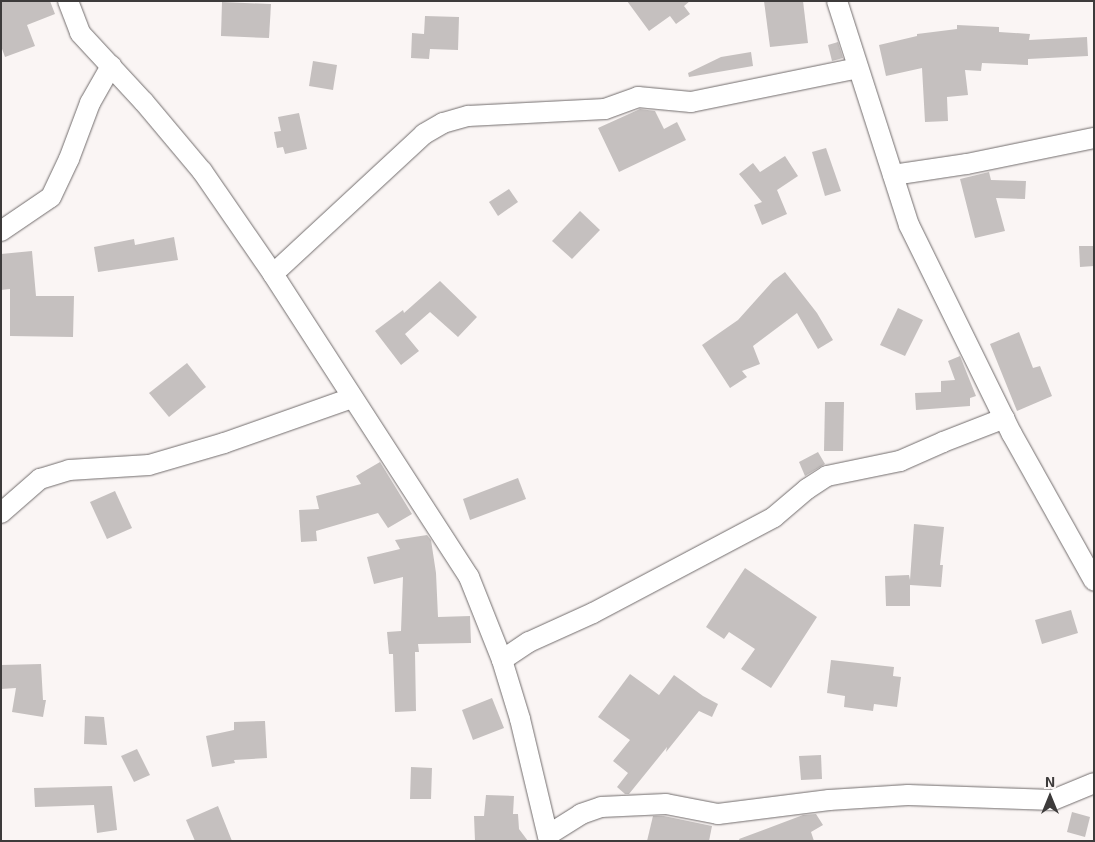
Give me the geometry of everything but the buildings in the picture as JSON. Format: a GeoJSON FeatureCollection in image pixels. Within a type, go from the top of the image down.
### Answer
{"type":"FeatureCollection","features":[{"type":"Feature","properties":{"kind":"street"},"geometry":{"type":"LineString","coordinates":[[68,1],[80,33],[202,171],[273,274],[469,577],[502,660],[520,719],[548,838],[581,814],[610,806],[666,804],[718,814],[829,800],[908,795],[1053,800],[1094,783]]}},
{"type":"Feature","properties":{"kind":"street"},"geometry":{"type":"LineString","coordinates":[[837,1],[910,225],[1004,418],[1094,581]]}},
{"type":"Feature","properties":{"kind":"street"},"geometry":{"type":"LineString","coordinates":[[1,230],[51,197],[69,159],[90,103],[111,66]]}},
{"type":"Feature","properties":{"kind":"street"},"geometry":{"type":"LineString","coordinates":[[273,274],[424,134],[443,123],[468,116],[605,109],[638,97],[691,102],[858,68]]}},
{"type":"Feature","properties":{"kind":"street"},"geometry":{"type":"LineString","coordinates":[[893,175],[967,164],[1094,138]]}},
{"type":"Feature","properties":{"kind":"street"},"geometry":{"type":"LineString","coordinates":[[1,512],[40,479],[69,470],[149,465],[224,443],[352,398]]}},
{"type":"Feature","properties":{"kind":"street"},"geometry":{"type":"LineString","coordinates":[[502,660],[529,642],[592,613],[774,517],[807,489],[828,476],[900,461],[1004,418]]}}]}
